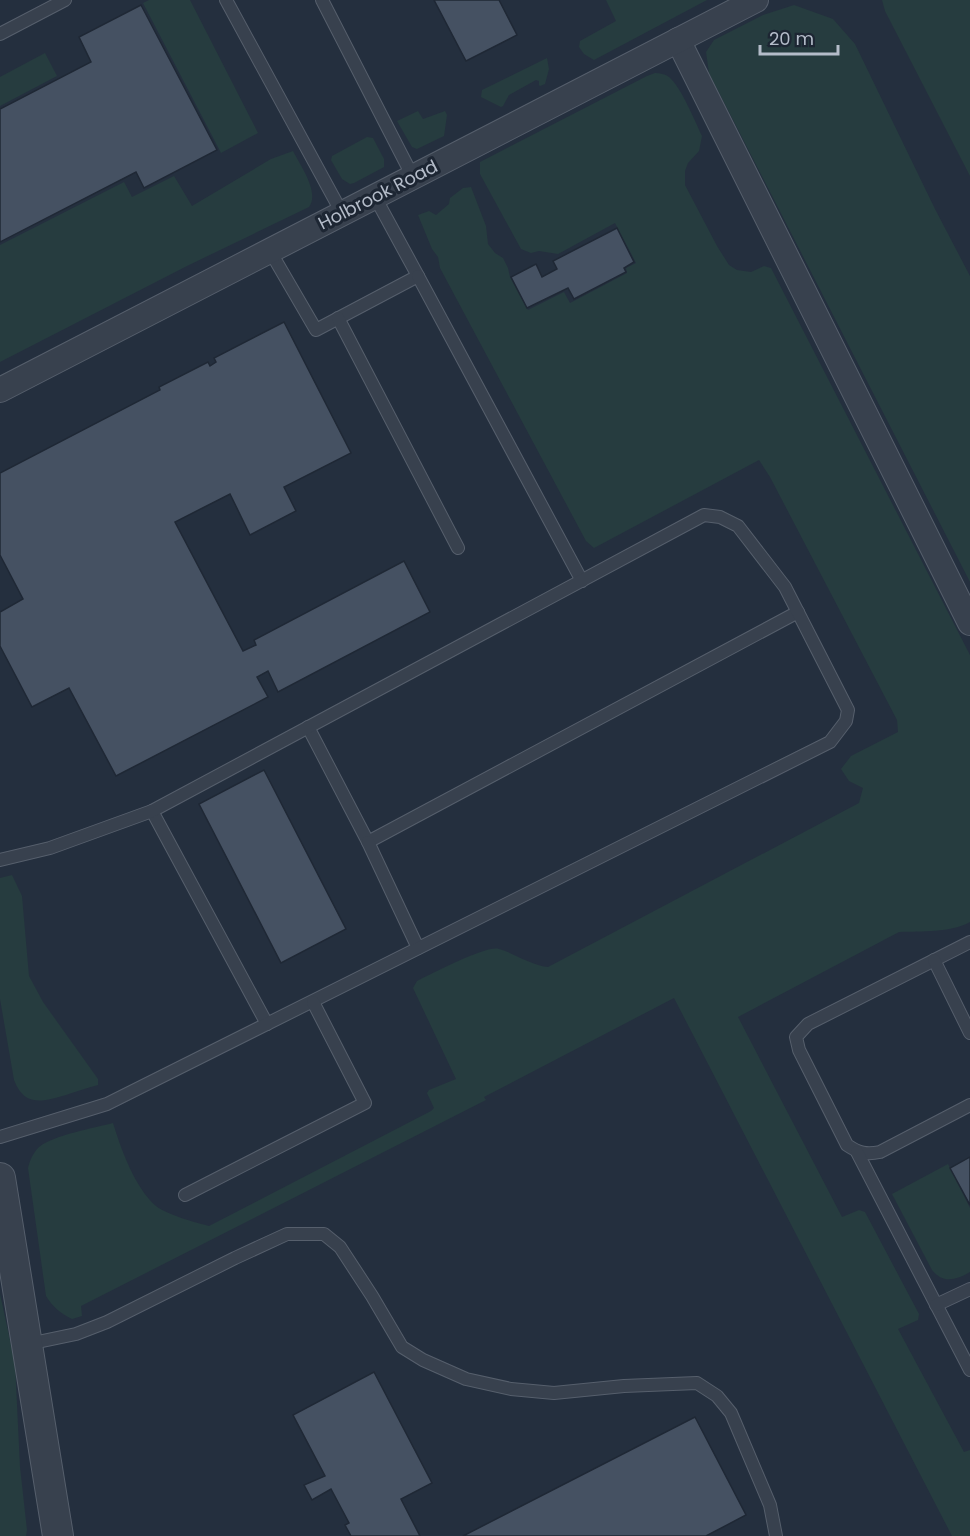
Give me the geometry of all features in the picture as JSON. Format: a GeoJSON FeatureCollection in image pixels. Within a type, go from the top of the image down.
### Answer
{"type":"FeatureCollection","features":[{"type":"Feature","properties":{"kind":"street","name":"Holbrook Road"},"geometry":{"type":"LineString","coordinates":[[0,390],[756,0]]}},
{"type":"Feature","properties":{"kind":"street"},"geometry":{"type":"LineString","coordinates":[[678,40],[970,623]]}},
{"type":"Feature","properties":{"kind":"street"},"geometry":{"type":"LineString","coordinates":[[0,1178],[58,1536]]}},
{"type":"Feature","properties":{"kind":"lane"},"geometry":{"type":"LineString","coordinates":[[0,34],[65,0]]}},
{"type":"Feature","properties":{"kind":"lane"},"geometry":{"type":"LineString","coordinates":[[226,0],[342,213]]}},
{"type":"Feature","properties":{"kind":"lane"},"geometry":{"type":"LineString","coordinates":[[322,0],[413,177]]}},
{"type":"Feature","properties":{"kind":"lane"},"geometry":{"type":"LineString","coordinates":[[375,197],[582,581]]}},
{"type":"Feature","properties":{"kind":"lane"},"geometry":{"type":"LineString","coordinates":[[270,251],[316,330],[418,276]]}},
{"type":"Feature","properties":{"kind":"lane"},"geometry":{"type":"LineString","coordinates":[[338,318],[458,548]]}},
{"type":"Feature","properties":{"kind":"lane"},"geometry":{"type":"LineString","coordinates":[[0,860],[50,848],[152,811],[704,515],[720,517],[738,526],[785,587],[848,710],[846,722],[830,742],[107,1104],[0,1137]]}},
{"type":"Feature","properties":{"kind":"lane"},"geometry":{"type":"LineString","coordinates":[[368,842],[798,612]]}},
{"type":"Feature","properties":{"kind":"lane"},"geometry":{"type":"LineString","coordinates":[[308,727],[368,842],[418,948]]}},
{"type":"Feature","properties":{"kind":"lane"},"geometry":{"type":"LineString","coordinates":[[152,811],[267,1024]]}},
{"type":"Feature","properties":{"kind":"lane"},"geometry":{"type":"LineString","coordinates":[[970,942],[808,1024],[796,1037],[799,1050],[848,1145],[857,1152],[868,1155],[880,1152],[970,1105]]}},
{"type":"Feature","properties":{"kind":"lane"},"geometry":{"type":"LineString","coordinates":[[934,960],[970,1034]]}},
{"type":"Feature","properties":{"kind":"lane"},"geometry":{"type":"LineString","coordinates":[[185,1195],[365,1103],[313,1002]]}},
{"type":"Feature","properties":{"kind":"lane"},"geometry":{"type":"LineString","coordinates":[[857,1152],[970,1370]]}},
{"type":"Feature","properties":{"kind":"lane"},"geometry":{"type":"LineString","coordinates":[[27,1344],[76,1334],[107,1322],[287,1234],[324,1234],[339,1247],[372,1296],[402,1347],[423,1360],[455,1374],[511,1389],[554,1393],[624,1386],[697,1383],[717,1396],[731,1413],[770,1505],[776,1536]]}},
{"type":"Feature","properties":{"kind":"lane"},"geometry":{"type":"LineString","coordinates":[[936,1305],[970,1289]]}},
{"type":"Feature","properties":{"kind":"green space"},"geometry":{"type":"Polygon","coordinates":[[[149,0],[190,0],[258,133],[221,153],[143,3],[149,0]]]}},
{"type":"Feature","properties":{"kind":"green space"},"geometry":{"type":"Polygon","coordinates":[[[606,0],[707,0],[594,60],[584,54],[579,47],[580,41],[616,21],[606,0]]]}},
{"type":"Feature","properties":{"kind":"green space"},"geometry":{"type":"Polygon","coordinates":[[[882,0],[970,0],[970,176],[885,11],[882,0]]]}},
{"type":"Feature","properties":{"kind":"green space"},"geometry":{"type":"Polygon","coordinates":[[[794,5],[833,19],[855,44],[970,276],[970,582],[709,73],[706,52],[714,40],[763,15],[794,5]]]}},
{"type":"Feature","properties":{"kind":"green space"},"geometry":{"type":"Polygon","coordinates":[[[45,53],[57,76],[0,106],[0,77],[45,53]]]}},
{"type":"Feature","properties":{"kind":"green space"},"geometry":{"type":"Polygon","coordinates":[[[547,58],[549,69],[545,84],[540,86],[539,81],[536,80],[509,95],[501,107],[481,97],[482,90],[547,58]]]}},
{"type":"Feature","properties":{"kind":"green space"},"geometry":{"type":"Polygon","coordinates":[[[655,73],[666,75],[674,82],[702,136],[699,151],[688,163],[685,171],[685,185],[717,246],[729,265],[737,270],[751,272],[764,266],[771,268],[970,655],[970,922],[945,930],[899,932],[738,1017],[842,1217],[859,1210],[865,1212],[919,1314],[918,1320],[898,1329],[964,1452],[970,1450],[970,1536],[952,1536],[674,998],[484,1097],[486,1100],[81,1306],[82,1316],[72,1319],[68,1317],[54,1307],[46,1296],[28,1168],[39,1147],[64,1135],[113,1123],[135,1179],[148,1198],[166,1212],[209,1226],[434,1108],[427,1093],[429,1090],[456,1079],[413,988],[417,981],[471,956],[492,949],[499,949],[548,967],[859,803],[863,788],[849,781],[841,769],[851,756],[898,732],[897,720],[759,460],[594,548],[586,541],[440,268],[438,257],[432,249],[418,215],[429,211],[436,215],[449,204],[450,198],[463,188],[471,187],[486,226],[488,244],[495,253],[503,258],[510,277],[528,310],[564,292],[570,303],[627,273],[626,268],[636,263],[615,223],[558,254],[539,251],[531,253],[521,249],[480,174],[480,162],[655,73]]]}},
{"type":"Feature","properties":{"kind":"green space"},"geometry":{"type":"Polygon","coordinates":[[[418,111],[423,119],[445,111],[447,115],[444,136],[417,149],[412,147],[397,121],[418,111]]]}},
{"type":"Feature","properties":{"kind":"green space"},"geometry":{"type":"Polygon","coordinates":[[[367,137],[373,138],[384,159],[384,167],[350,184],[342,179],[331,160],[332,156],[367,137]]]}},
{"type":"Feature","properties":{"kind":"green space"},"geometry":{"type":"Polygon","coordinates":[[[293,151],[311,186],[312,201],[309,207],[187,266],[0,362],[0,245],[124,182],[132,197],[174,176],[192,206],[271,159],[293,151]]]}},
{"type":"Feature","properties":{"kind":"green space"},"geometry":{"type":"Polygon","coordinates":[[[12,875],[22,896],[29,976],[43,1002],[98,1079],[98,1085],[50,1099],[35,1100],[23,1095],[18,1089],[14,1080],[0,999],[0,878],[12,875]]]}},
{"type":"Feature","properties":{"kind":"green space"},"geometry":{"type":"Polygon","coordinates":[[[948,1164],[970,1208],[970,1272],[960,1277],[945,1279],[932,1270],[892,1194],[948,1164]]]}},
{"type":"Feature","properties":{"kind":"green space"},"geometry":{"type":"Polygon","coordinates":[[[0,1294],[15,1363],[26,1536],[0,1536],[0,1294]]]}},
{"type":"Feature","properties":{"kind":"building"},"geometry":{"type":"Polygon","coordinates":[[[434,0],[499,0],[517,35],[466,61],[434,0]]]}},
{"type":"Feature","properties":{"kind":"building"},"geometry":{"type":"Polygon","coordinates":[[[141,5],[217,150],[144,188],[136,172],[0,242],[0,109],[91,62],[79,37],[141,5]]]}},
{"type":"Feature","properties":{"kind":"building"},"geometry":{"type":"Polygon","coordinates":[[[617,228],[634,262],[624,268],[626,272],[574,299],[568,288],[527,308],[511,277],[536,264],[542,277],[557,269],[553,261],[617,228]]]}},
{"type":"Feature","properties":{"kind":"building"},"geometry":{"type":"Polygon","coordinates":[[[284,322],[351,453],[284,487],[296,511],[250,535],[230,494],[175,522],[243,651],[256,645],[254,640],[404,561],[430,612],[278,692],[268,671],[257,677],[268,697],[116,776],[69,688],[32,707],[0,646],[0,612],[23,599],[0,555],[0,473],[160,390],[159,387],[208,362],[210,366],[216,362],[214,358],[284,322]]]}},
{"type":"Feature","properties":{"kind":"building"},"geometry":{"type":"Polygon","coordinates":[[[264,770],[346,929],[281,963],[199,804],[264,770]]]}},
{"type":"Feature","properties":{"kind":"building"},"geometry":{"type":"Polygon","coordinates":[[[970,1157],[970,1205],[950,1168],[970,1157]]]}},
{"type":"Feature","properties":{"kind":"building"},"geometry":{"type":"Polygon","coordinates":[[[374,1372],[432,1483],[401,1499],[420,1536],[351,1536],[345,1525],[349,1523],[331,1489],[312,1500],[304,1485],[325,1476],[293,1415],[374,1372]]]}},
{"type":"Feature","properties":{"kind":"building"},"geometry":{"type":"Polygon","coordinates":[[[695,1417],[746,1515],[706,1536],[463,1536],[695,1417]]]}}]}
